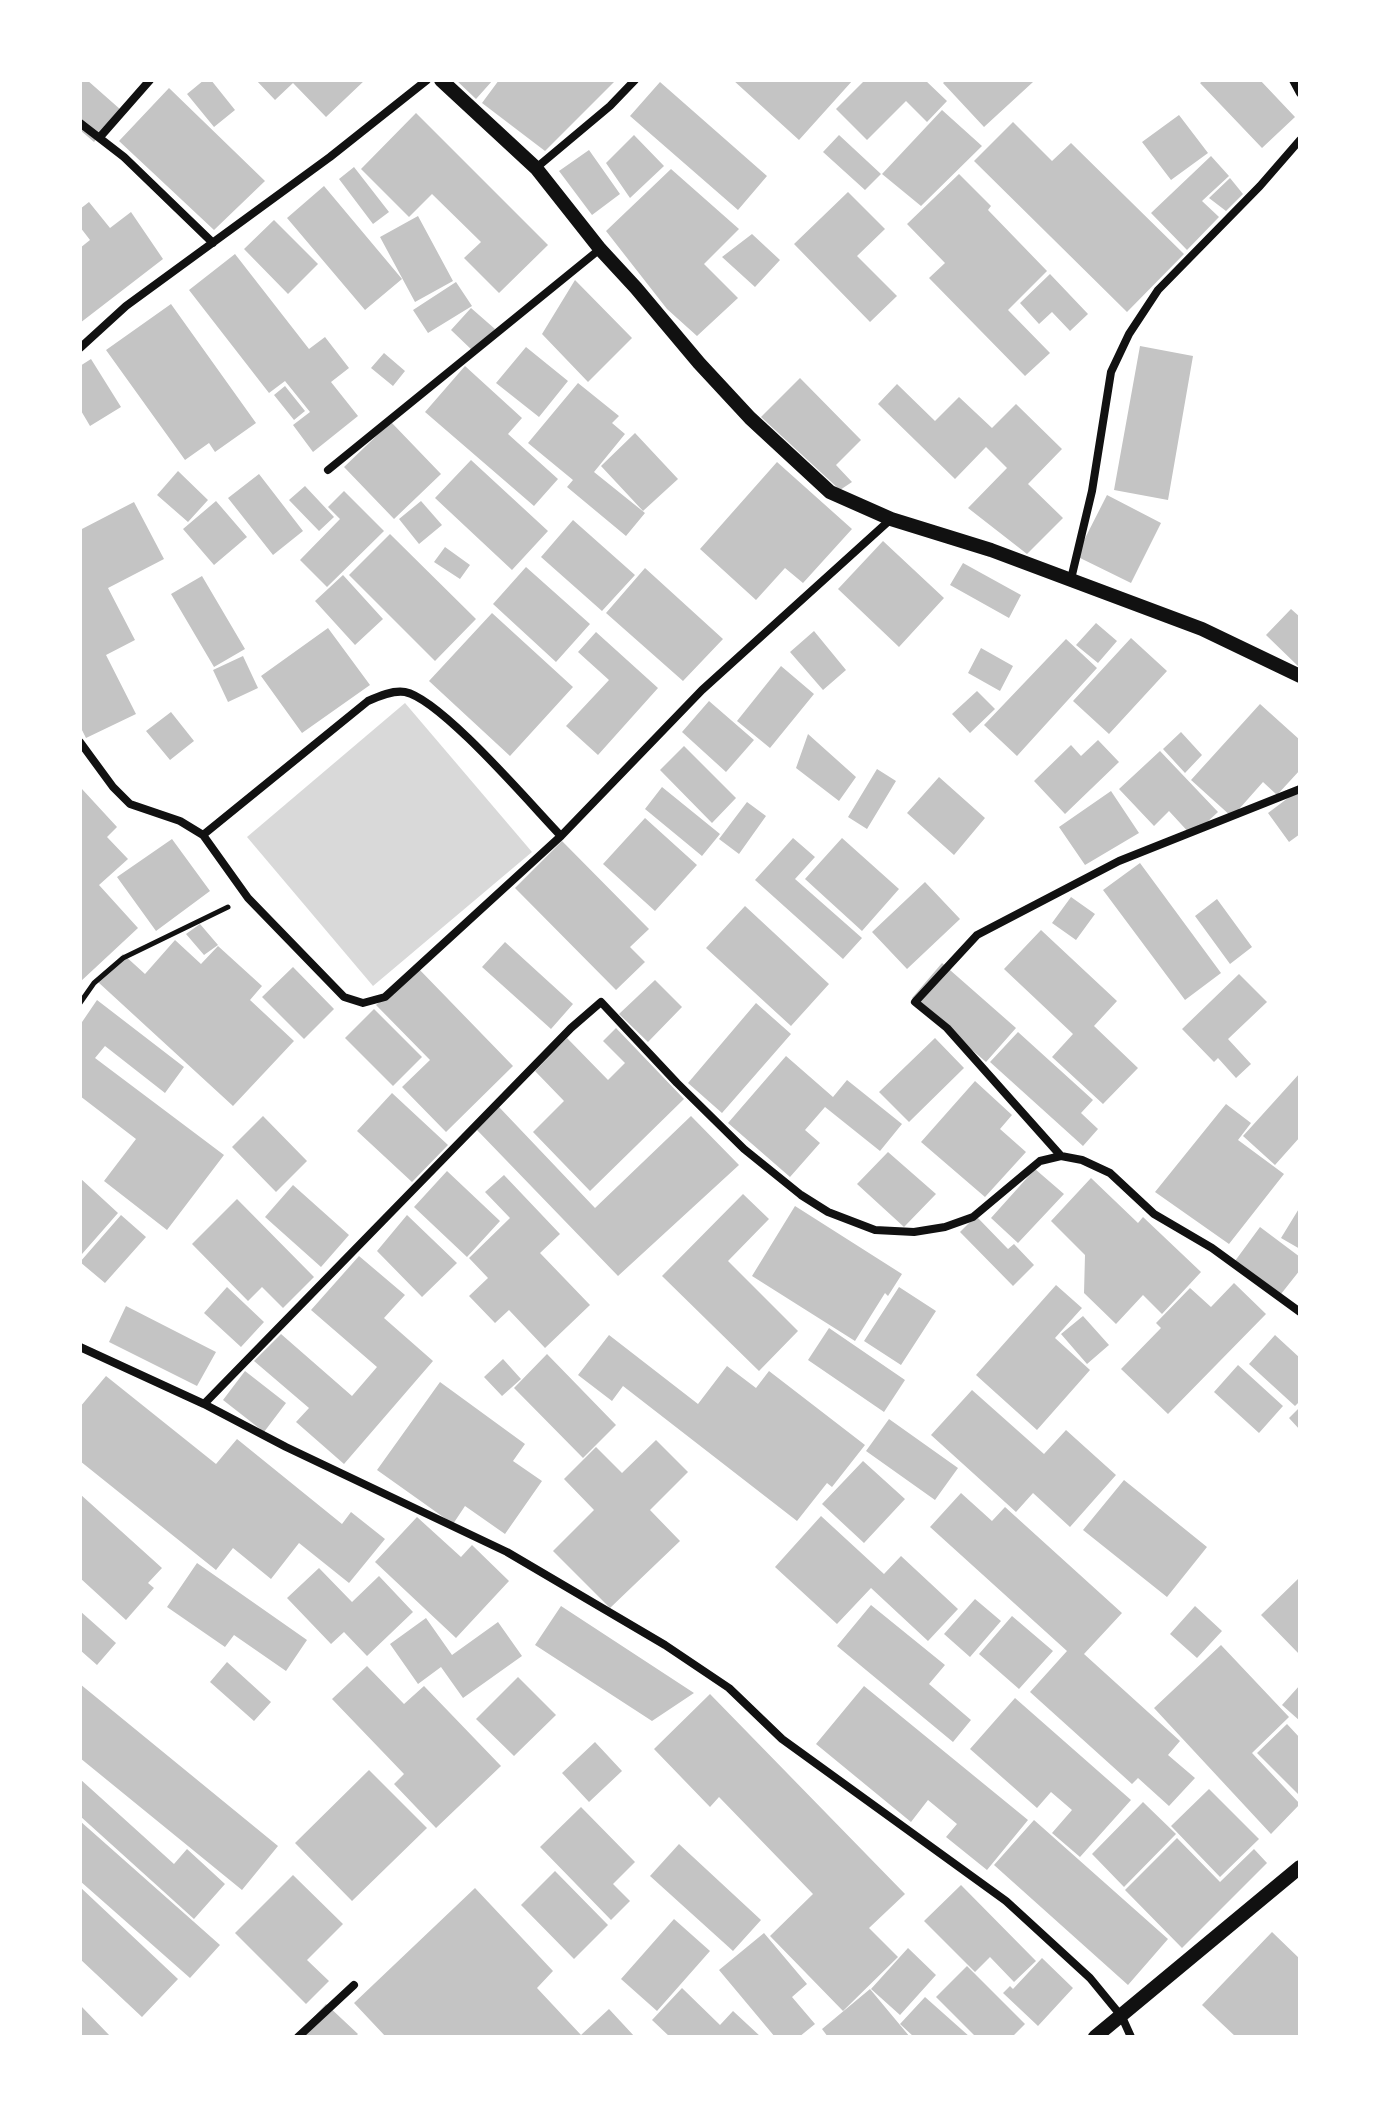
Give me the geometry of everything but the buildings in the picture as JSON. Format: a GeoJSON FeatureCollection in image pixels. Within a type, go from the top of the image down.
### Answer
{"type":"FeatureCollection","features":[{"type":"Feature","properties":{"kind":"street"},"geometry":{"type":"LineString","coordinates":[[100,137],[150,80]]}},
{"type":"Feature","properties":{"kind":"street"},"geometry":{"type":"LineString","coordinates":[[80,348],[126,306],[330,157],[427,80]]}},
{"type":"Feature","properties":{"kind":"street"},"geometry":{"type":"LineString","coordinates":[[441,80],[536,168],[600,249],[699,363],[789,456],[830,492],[891,519],[944,534],[1202,629],[1300,676]]}},
{"type":"Feature","properties":{"kind":"street"},"geometry":{"type":"LineString","coordinates":[[536,168],[610,106],[635,80]]}},
{"type":"Feature","properties":{"kind":"street"},"geometry":{"type":"LineString","coordinates":[[1293,80],[1300,93]]}},
{"type":"Feature","properties":{"kind":"street"},"geometry":{"type":"LineString","coordinates":[[80,123],[100,137],[213,243]]}},
{"type":"Feature","properties":{"kind":"street"},"geometry":{"type":"LineString","coordinates":[[1071,579],[1092,491],[1111,372],[1129,334],[1158,290],[1260,186],[1300,140]]}},
{"type":"Feature","properties":{"kind":"street"},"geometry":{"type":"LineString","coordinates":[[328,470],[600,249]]}},
{"type":"Feature","properties":{"kind":"street"},"geometry":{"type":"LineString","coordinates":[[80,742],[113,787],[130,804],[180,821],[203,835],[248,898],[344,997],[363,1003],[385,997],[561,836],[702,690],[891,519]]}},
{"type":"Feature","properties":{"kind":"street"},"geometry":{"type":"LineString","coordinates":[[203,835],[368,701],[405,692],[427,702],[451,721],[561,836]]}},
{"type":"Feature","properties":{"kind":"street"},"geometry":{"type":"LineString","coordinates":[[1061,1156],[947,1028],[915,1002],[977,935],[1119,861],[1300,789]]}},
{"type":"Feature","properties":{"kind":"street"},"geometry":{"type":"LineString","coordinates":[[204,1404],[571,1028],[601,1002],[744,1149],[801,1195],[828,1212],[875,1230],[914,1232],[945,1227],[973,1217],[1040,1161],[1061,1156],[1082,1160],[1110,1173],[1154,1214],[1212,1248],[1300,1312]]}},
{"type":"Feature","properties":{"kind":"street"},"geometry":{"type":"LineString","coordinates":[[80,1347],[507,1552],[665,1645],[729,1688],[782,1739],[1006,1901],[1090,1978],[1122,2017],[1131,2037]]}},
{"type":"Feature","properties":{"kind":"street"},"geometry":{"type":"LineString","coordinates":[[1095,2037],[1300,1867]]}},
{"type":"Feature","properties":{"kind":"street"},"geometry":{"type":"LineString","coordinates":[[298,2037],[354,1985]]}},
{"type":"Feature","properties":{"kind":"path"},"geometry":{"type":"LineString","coordinates":[[80,1003],[94,983],[123,958],[248,898]]}},
{"type":"Feature","properties":{"kind":"shaded area"},"geometry":{"type":"Polygon","coordinates":[[[405,703],[532,852],[373,986],[247,837],[405,703]]]}}]}
